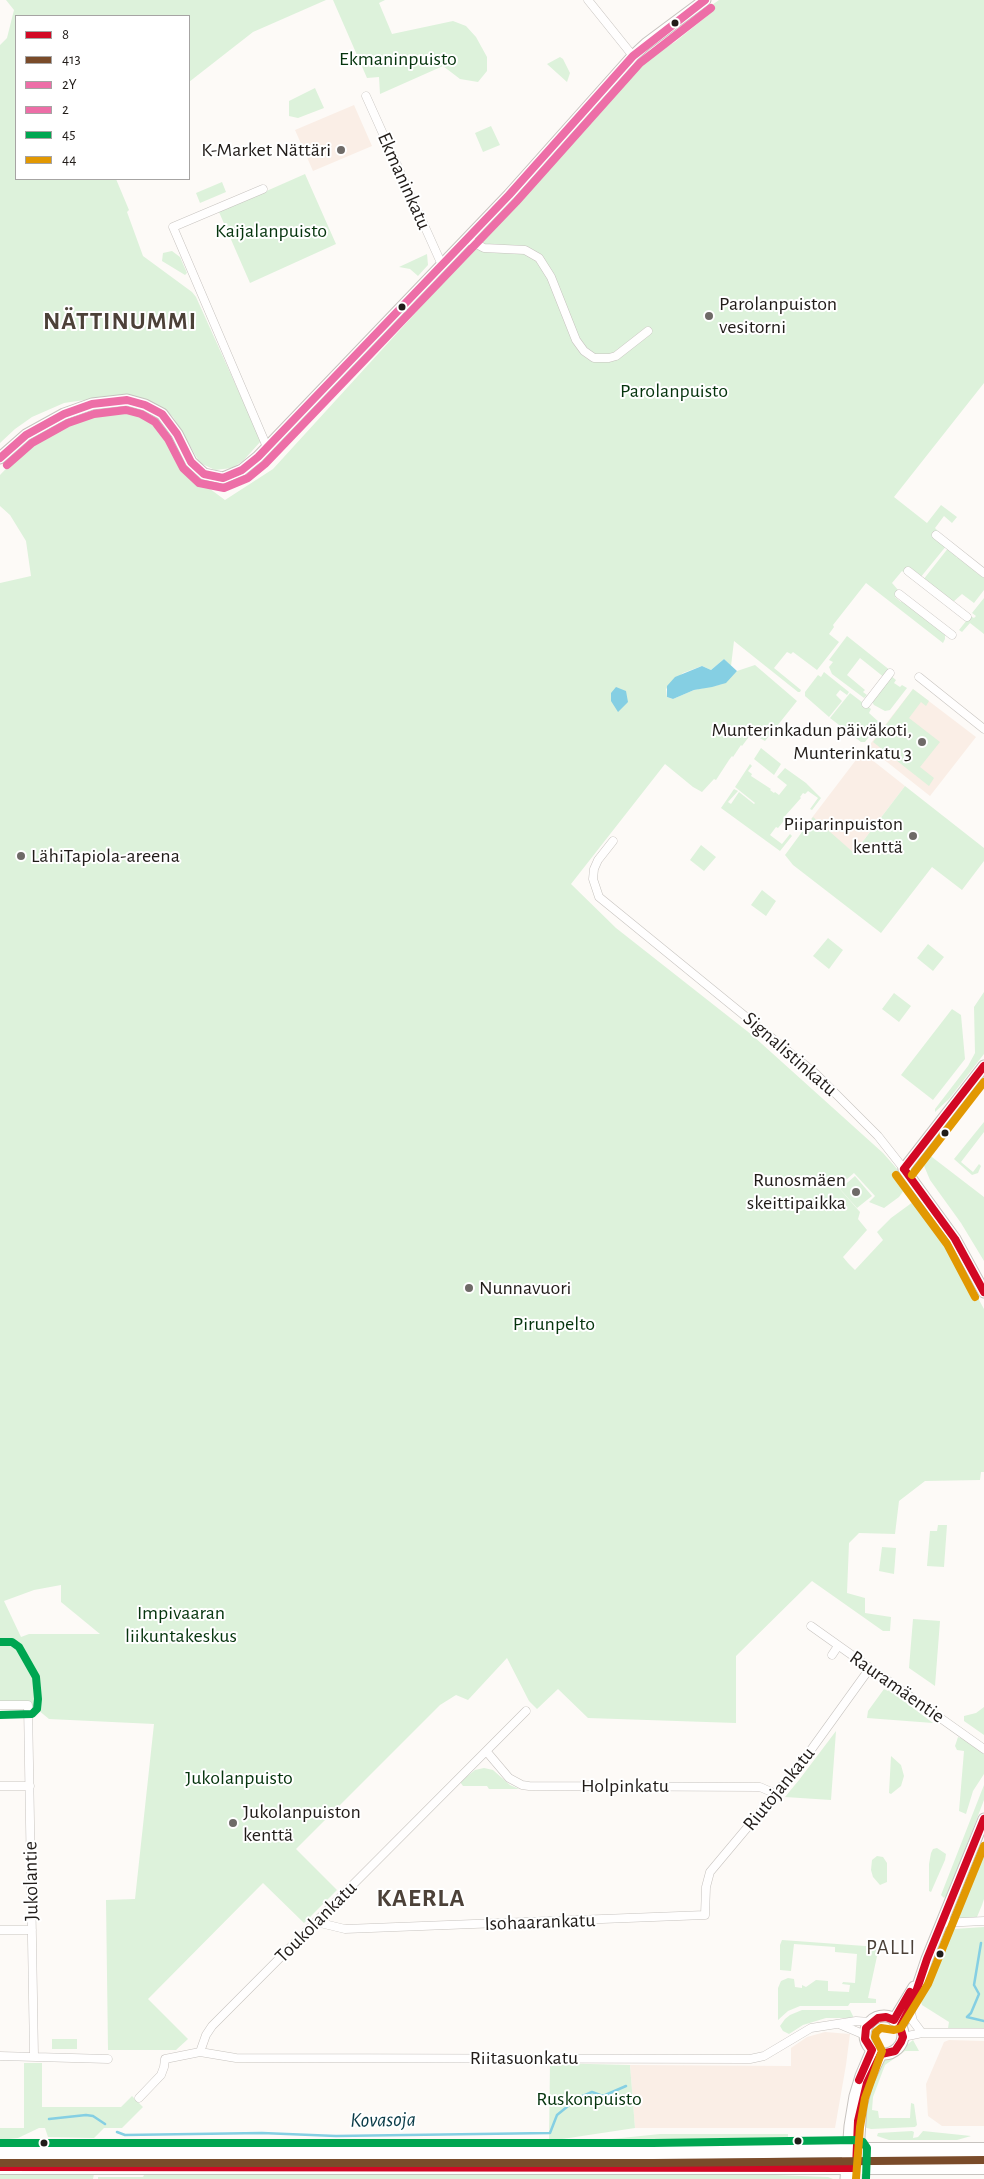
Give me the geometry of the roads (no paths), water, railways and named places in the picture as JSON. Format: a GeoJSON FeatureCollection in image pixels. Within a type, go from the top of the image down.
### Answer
{"type":"FeatureCollection","features":[{"type":"Feature","properties":{"kind":"highway"},"geometry":{"type":"LineString","coordinates":[[0,2153],[653,2153],[984,2150]]}},
{"type":"Feature","properties":{"kind":"highway"},"geometry":{"type":"LineString","coordinates":[[0,2167],[851,2173],[984,2167]]}},
{"type":"Feature","properties":{"kind":"street"},"geometry":{"type":"LineString","coordinates":[[588,0],[632,56]]}},
{"type":"Feature","properties":{"kind":"street"},"geometry":{"type":"LineString","coordinates":[[0,458],[26,434],[64,414],[92,404],[127,400],[145,404],[162,414],[177,434],[191,462],[204,474],[223,478],[242,470],[267,448],[467,239],[566,132],[632,56],[705,0]]}},
{"type":"Feature","properties":{"kind":"street","name":"Ekmaninkatu"},"geometry":{"type":"LineString","coordinates":[[366,96],[442,265]]}},
{"type":"Feature","properties":{"kind":"street"},"geometry":{"type":"LineString","coordinates":[[263,189],[173,227],[267,448]]}},
{"type":"Feature","properties":{"kind":"street"},"geometry":{"type":"LineString","coordinates":[[467,239],[484,248],[525,250],[539,258],[551,277],[576,340],[584,351],[594,358],[616,356],[648,331]]}},
{"type":"Feature","properties":{"kind":"street"},"geometry":{"type":"LineString","coordinates":[[936,535],[984,573]]}},
{"type":"Feature","properties":{"kind":"street"},"geometry":{"type":"LineString","coordinates":[[908,571],[967,617]]}},
{"type":"Feature","properties":{"kind":"street"},"geometry":{"type":"LineString","coordinates":[[899,594],[952,636]]}},
{"type":"Feature","properties":{"kind":"street"},"geometry":{"type":"LineString","coordinates":[[866,704],[890,673]]}},
{"type":"Feature","properties":{"kind":"street"},"geometry":{"type":"LineString","coordinates":[[919,678],[984,729]]}},
{"type":"Feature","properties":{"kind":"street","name":"Signalistinkatu"},"geometry":{"type":"LineString","coordinates":[[613,841],[598,860],[594,869],[593,879],[599,897],[816,1074],[878,1136],[956,1239],[984,1292]]}},
{"type":"Feature","properties":{"kind":"street"},"geometry":{"type":"LineString","coordinates":[[904,1169],[984,1066]]}},
{"type":"Feature","properties":{"kind":"street","name":"Rauramäentie"},"geometry":{"type":"LineString","coordinates":[[811,1626],[984,1749]]}},
{"type":"Feature","properties":{"kind":"street"},"geometry":{"type":"LineString","coordinates":[[832,1655],[838,1646]]}},
{"type":"Feature","properties":{"kind":"street","name":"Riutojankatu"},"geometry":{"type":"LineString","coordinates":[[705,1915],[706,1887],[710,1872],[803,1761],[870,1668]]}},
{"type":"Feature","properties":{"kind":"street","name":"Jukolantie"},"geometry":{"type":"LineString","coordinates":[[0,1705],[28,1705],[34,2056]]}},
{"type":"Feature","properties":{"kind":"street","name":"Toukolankatu"},"geometry":{"type":"LineString","coordinates":[[200,2052],[206,2035],[212,2026],[526,1711]]}},
{"type":"Feature","properties":{"kind":"street","name":"Holpinkatu"},"geometry":{"type":"LineString","coordinates":[[487,1752],[509,1778],[522,1785],[754,1786],[770,1790],[776,1794]]}},
{"type":"Feature","properties":{"kind":"street"},"geometry":{"type":"LineString","coordinates":[[0,1786],[30,1786]]}},
{"type":"Feature","properties":{"kind":"street"},"geometry":{"type":"LineString","coordinates":[[984,1819],[899,2028],[899,2047],[895,2051],[876,2052],[866,2042],[865,2035],[871,2022],[882,2017],[899,2028],[922,2033],[984,2033]]}},
{"type":"Feature","properties":{"kind":"street","name":"Isohaarankatu"},"geometry":{"type":"LineString","coordinates":[[316,1922],[345,1929],[705,1915]]}},
{"type":"Feature","properties":{"kind":"street"},"geometry":{"type":"LineString","coordinates":[[942,1923],[984,1921]]}},
{"type":"Feature","properties":{"kind":"street"},"geometry":{"type":"LineString","coordinates":[[0,1930],[32,1930]]}},
{"type":"Feature","properties":{"kind":"street"},"geometry":{"type":"LineString","coordinates":[[899,2028],[910,2009],[920,1979]]}},
{"type":"Feature","properties":{"kind":"street"},"geometry":{"type":"LineString","coordinates":[[910,2009],[913,2021],[922,2033]]}},
{"type":"Feature","properties":{"kind":"street","name":"Riitasuonkatu"},"geometry":{"type":"LineString","coordinates":[[200,2052],[236,2058],[750,2060],[764,2056],[811,2028],[856,2021],[871,2022]]}},
{"type":"Feature","properties":{"kind":"street"},"geometry":{"type":"LineString","coordinates":[[839,2024],[865,2035]]}},
{"type":"Feature","properties":{"kind":"street"},"geometry":{"type":"LineString","coordinates":[[139,2098],[160,2075],[165,2059],[200,2052]]}},
{"type":"Feature","properties":{"kind":"street"},"geometry":{"type":"LineString","coordinates":[[851,2173],[850,2126],[857,2086],[876,2052]]}},
{"type":"Feature","properties":{"kind":"street"},"geometry":{"type":"LineString","coordinates":[[0,2056],[108,2059]]}},
{"type":"Feature","properties":{"kind":"water"},"geometry":{"type":"Polygon","coordinates":[[[724,659],[737,671],[726,683],[694,690],[673,699],[667,697],[667,686],[675,677],[702,666],[711,670],[724,659]]]}},
{"type":"Feature","properties":{"kind":"water"},"geometry":{"type":"Polygon","coordinates":[[[616,687],[626,691],[628,702],[618,712],[611,701],[611,693],[616,687]]]}},
{"type":"Feature","properties":{"kind":"waterway"},"geometry":{"type":"LineString","coordinates":[[981,1943],[974,1985],[979,1994],[971,2013],[967,2017],[984,2021]]}},
{"type":"Feature","properties":{"kind":"waterway","name":"Kovasoja"},"geometry":{"type":"LineString","coordinates":[[117,2132],[125,2135],[262,2133],[336,2136],[550,2133],[557,2115],[578,2098],[592,2092],[603,2096],[626,2086]]}},
{"type":"Feature","properties":{"kind":"waterway"},"geometry":{"type":"LineString","coordinates":[[49,2119],[86,2115],[93,2116],[105,2124]]}},
{"type":"Feature","properties":{"kind":"place","name":"K-Market Nättäri"},"geometry":{"type":"Point","coordinates":[341,150]}},
{"type":"Feature","properties":{"kind":"place","name":"Parolanpuiston vesitorni"},"geometry":{"type":"Point","coordinates":[709,316]}},
{"type":"Feature","properties":{"kind":"place","name":"Munterinkadun päiväkoti, Munterinkatu 3"},"geometry":{"type":"Point","coordinates":[922,742]}},
{"type":"Feature","properties":{"kind":"place","name":"Piiparinpuiston kenttä"},"geometry":{"type":"Point","coordinates":[913,836]}},
{"type":"Feature","properties":{"kind":"place","name":"LähiTapiola-areena"},"geometry":{"type":"Point","coordinates":[21,856]}},
{"type":"Feature","properties":{"kind":"place","name":"Runosmäen skeittipaikka"},"geometry":{"type":"Point","coordinates":[856,1192]}},
{"type":"Feature","properties":{"kind":"place","name":"Nunnavuori"},"geometry":{"type":"Point","coordinates":[469,1288]}},
{"type":"Feature","properties":{"kind":"place","name":"Jukolanpuiston kenttä"},"geometry":{"type":"Point","coordinates":[233,1823]}},
{"type":"Feature","properties":{"kind":"district","name":"NÄTTINUMMI"},"geometry":{"type":"Point","coordinates":[120,321]}},
{"type":"Feature","properties":{"kind":"district","name":"KAERLA"},"geometry":{"type":"Point","coordinates":[421,1898]}},
{"type":"Feature","properties":{"kind":"district","name":"PALLI"},"geometry":{"type":"Point","coordinates":[891,1948]}},
{"type":"Feature","properties":{"kind":"park label","name":"Ekmaninpuisto"},"geometry":{"type":"Point","coordinates":[398,59]}},
{"type":"Feature","properties":{"kind":"park label","name":"Kaijalanpuisto"},"geometry":{"type":"Point","coordinates":[271,231]}},
{"type":"Feature","properties":{"kind":"park label","name":"Parolanpuisto"},"geometry":{"type":"Point","coordinates":[674,391]}},
{"type":"Feature","properties":{"kind":"park label","name":"Pirunpelto"},"geometry":{"type":"Point","coordinates":[554,1324]}},
{"type":"Feature","properties":{"kind":"park label","name":"Impivaaran liikuntakeskus"},"geometry":{"type":"Point","coordinates":[181,1624]}},
{"type":"Feature","properties":{"kind":"park label","name":"Jukolanpuisto"},"geometry":{"type":"Point","coordinates":[239,1778]}},
{"type":"Feature","properties":{"kind":"park label","name":"Ruskonpuisto"},"geometry":{"type":"Point","coordinates":[589,2099]}}]}
